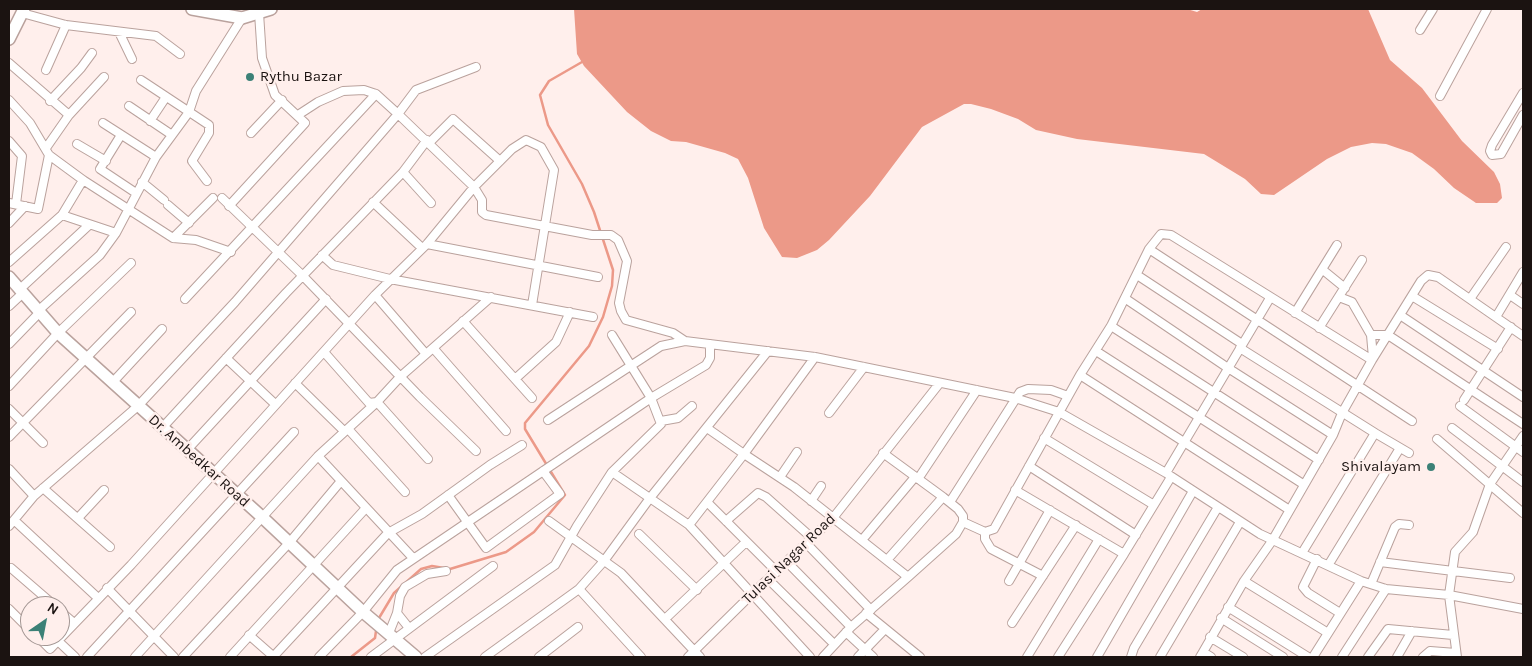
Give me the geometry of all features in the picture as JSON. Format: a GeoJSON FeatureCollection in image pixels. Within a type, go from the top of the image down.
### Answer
{"type":"FeatureCollection","features":[{"type":"Feature","properties":{"kind":"street"},"geometry":{"type":"LineString","coordinates":[[197,9],[242,18],[271,9]]}},
{"type":"Feature","properties":{"kind":"street"},"geometry":{"type":"LineString","coordinates":[[1420,30],[1433,9]]}},
{"type":"Feature","properties":{"kind":"street"},"geometry":{"type":"LineString","coordinates":[[1440,96],[1488,9]]}},
{"type":"Feature","properties":{"kind":"street"},"geometry":{"type":"LineString","coordinates":[[9,39],[23,11],[66,25],[156,36],[180,54]]}},
{"type":"Feature","properties":{"kind":"street"},"geometry":{"type":"LineString","coordinates":[[229,206],[306,122],[275,95],[262,58],[259,14]]}},
{"type":"Feature","properties":{"kind":"street"},"geometry":{"type":"LineString","coordinates":[[9,344],[39,311],[100,255],[116,233],[156,156],[189,112],[196,92],[242,18]]}},
{"type":"Feature","properties":{"kind":"street"},"geometry":{"type":"LineString","coordinates":[[46,70],[66,25]]}},
{"type":"Feature","properties":{"kind":"street"},"geometry":{"type":"LineString","coordinates":[[119,32],[132,59]]}},
{"type":"Feature","properties":{"kind":"street"},"geometry":{"type":"LineString","coordinates":[[50,101],[81,68],[92,53]]}},
{"type":"Feature","properties":{"kind":"street"},"geometry":{"type":"LineString","coordinates":[[9,63],[50,101],[69,115]]}},
{"type":"Feature","properties":{"kind":"street"},"geometry":{"type":"LineString","coordinates":[[98,598],[11,523],[34,496],[138,406],[277,253],[398,114],[416,90],[476,67]]}},
{"type":"Feature","properties":{"kind":"street"},"geometry":{"type":"LineString","coordinates":[[9,141],[22,156],[12,203],[38,209],[47,152],[69,115],[104,77]]}},
{"type":"Feature","properties":{"kind":"street"},"geometry":{"type":"LineString","coordinates":[[141,80],[209,125],[210,129],[192,161],[207,181]]}},
{"type":"Feature","properties":{"kind":"street"},"geometry":{"type":"LineString","coordinates":[[298,115],[318,102],[343,91],[364,90],[376,94],[429,141],[474,187],[482,200],[482,212],[486,215],[592,235],[612,234],[618,240],[627,261],[619,303],[620,311],[626,320],[673,333],[685,341]]}},
{"type":"Feature","properties":{"kind":"street"},"geometry":{"type":"LineString","coordinates":[[1523,93],[1492,144],[1490,151],[1492,155],[1501,154],[1523,114]]}},
{"type":"Feature","properties":{"kind":"street"},"geometry":{"type":"LineString","coordinates":[[185,299],[231,252],[376,94]]}},
{"type":"Feature","properties":{"kind":"street"},"geometry":{"type":"LineString","coordinates":[[150,121],[166,97]]}},
{"type":"Feature","properties":{"kind":"street"},"geometry":{"type":"LineString","coordinates":[[9,100],[30,123],[47,152],[83,180],[173,238],[196,240],[231,252]]}},
{"type":"Feature","properties":{"kind":"street"},"geometry":{"type":"LineString","coordinates":[[251,133],[282,100]]}},
{"type":"Feature","properties":{"kind":"street"},"geometry":{"type":"LineString","coordinates":[[128,106],[172,136]]}},
{"type":"Feature","properties":{"kind":"street"},"geometry":{"type":"LineString","coordinates":[[162,428],[302,275],[403,172],[429,141],[453,119],[500,161]]}},
{"type":"Feature","properties":{"kind":"street"},"geometry":{"type":"LineString","coordinates":[[103,123],[156,156]]}},
{"type":"Feature","properties":{"kind":"street"},"geometry":{"type":"LineString","coordinates":[[121,135],[100,169],[136,193]]}},
{"type":"Feature","properties":{"kind":"street"},"geometry":{"type":"LineString","coordinates":[[70,628],[375,295],[425,246],[474,187],[512,149],[526,140],[541,147],[554,170],[532,305]]}},
{"type":"Feature","properties":{"kind":"street"},"geometry":{"type":"LineString","coordinates":[[77,144],[106,161]]}},
{"type":"Feature","properties":{"kind":"street"},"geometry":{"type":"LineString","coordinates":[[403,172],[432,203]]}},
{"type":"Feature","properties":{"kind":"street"},"geometry":{"type":"LineString","coordinates":[[9,262],[62,215],[83,180]]}},
{"type":"Feature","properties":{"kind":"street"},"geometry":{"type":"LineString","coordinates":[[142,182],[189,223]]}},
{"type":"Feature","properties":{"kind":"street"},"geometry":{"type":"LineString","coordinates":[[173,238],[217,198],[229,206],[302,275],[400,377],[476,451]]}},
{"type":"Feature","properties":{"kind":"street"},"geometry":{"type":"LineString","coordinates":[[373,202],[425,246],[598,277]]}},
{"type":"Feature","properties":{"kind":"street"},"geometry":{"type":"LineString","coordinates":[[9,223],[25,206]]}},
{"type":"Feature","properties":{"kind":"street"},"geometry":{"type":"LineString","coordinates":[[62,215],[116,233]]}},
{"type":"Feature","properties":{"kind":"street"},"geometry":{"type":"LineString","coordinates":[[9,306],[89,225]]}},
{"type":"Feature","properties":{"kind":"street"},"geometry":{"type":"LineString","coordinates":[[883,453],[958,509],[963,522],[985,532],[994,530],[1080,375],[1126,299],[1149,250],[1161,234],[1171,235],[1270,298],[1373,359]]}},
{"type":"Feature","properties":{"kind":"street"},"geometry":{"type":"LineString","coordinates":[[1295,313],[1337,245]]}},
{"type":"Feature","properties":{"kind":"street"},"geometry":{"type":"LineString","coordinates":[[1470,299],[1506,246]]}},
{"type":"Feature","properties":{"kind":"street"},"geometry":{"type":"LineString","coordinates":[[1149,250],[1412,421]]}},
{"type":"Feature","properties":{"kind":"street"},"geometry":{"type":"LineString","coordinates":[[322,255],[333,265],[390,279],[593,317]]}},
{"type":"Feature","properties":{"kind":"street"},"geometry":{"type":"LineString","coordinates":[[1320,328],[1362,260]]}},
{"type":"Feature","properties":{"kind":"street"},"geometry":{"type":"LineString","coordinates":[[9,386],[58,333],[131,263]]}},
{"type":"Feature","properties":{"kind":"street"},"geometry":{"type":"LineString","coordinates":[[1323,270],[1345,288]]}},
{"type":"Feature","properties":{"kind":"street"},"geometry":{"type":"LineString","coordinates":[[1211,657],[1202,655],[1210,637],[1244,581],[1272,541],[1288,510],[1333,435],[1357,385],[1425,277],[1433,275],[1523,336]]}},
{"type":"Feature","properties":{"kind":"street"},"geometry":{"type":"LineString","coordinates":[[1137,276],[1342,413],[1409,453]]}},
{"type":"Feature","properties":{"kind":"street","name":"Dr. Ambedkar Road"},"geometry":{"type":"LineString","coordinates":[[9,277],[58,333],[186,451],[262,517],[363,612],[416,657]]}},
{"type":"Feature","properties":{"kind":"street"},"geometry":{"type":"LineString","coordinates":[[1496,317],[1522,278]]}},
{"type":"Feature","properties":{"kind":"street"},"geometry":{"type":"LineString","coordinates":[[1510,294],[1523,304]]}},
{"type":"Feature","properties":{"kind":"street"},"geometry":{"type":"LineString","coordinates":[[375,295],[426,354]]}},
{"type":"Feature","properties":{"kind":"street"},"geometry":{"type":"LineString","coordinates":[[1412,296],[1498,349]]}},
{"type":"Feature","properties":{"kind":"street"},"geometry":{"type":"LineString","coordinates":[[135,657],[318,456],[377,402],[400,377],[491,297]]}},
{"type":"Feature","properties":{"kind":"street"},"geometry":{"type":"LineString","coordinates":[[1339,297],[1352,302],[1371,335],[1373,359]]}},
{"type":"Feature","properties":{"kind":"street"},"geometry":{"type":"LineString","coordinates":[[1058,657],[1154,505],[1183,442],[1270,298]]}},
{"type":"Feature","properties":{"kind":"street"},"geometry":{"type":"LineString","coordinates":[[186,451],[326,299]]}},
{"type":"Feature","properties":{"kind":"street"},"geometry":{"type":"LineString","coordinates":[[1126,299],[1228,368],[1333,435]]}},
{"type":"Feature","properties":{"kind":"street"},"geometry":{"type":"LineString","coordinates":[[9,437],[131,312]]}},
{"type":"Feature","properties":{"kind":"street"},"geometry":{"type":"LineString","coordinates":[[515,380],[556,342],[570,312]]}},
{"type":"Feature","properties":{"kind":"street"},"geometry":{"type":"LineString","coordinates":[[1400,315],[1523,397]]}},
{"type":"Feature","properties":{"kind":"street"},"geometry":{"type":"LineString","coordinates":[[463,321],[532,398]]}},
{"type":"Feature","properties":{"kind":"street"},"geometry":{"type":"LineString","coordinates":[[1111,326],[1318,460]]}},
{"type":"Feature","properties":{"kind":"street"},"geometry":{"type":"LineString","coordinates":[[1511,327],[1462,403],[1520,450]]}},
{"type":"Feature","properties":{"kind":"street"},"geometry":{"type":"LineString","coordinates":[[112,383],[162,328]]}},
{"type":"Feature","properties":{"kind":"street"},"geometry":{"type":"LineString","coordinates":[[425,657],[555,565],[612,472],[661,424],[651,398],[612,335]]}},
{"type":"Feature","properties":{"kind":"street"},"geometry":{"type":"LineString","coordinates":[[1371,335],[1388,335],[1523,424]]}},
{"type":"Feature","properties":{"kind":"street"},"geometry":{"type":"LineString","coordinates":[[548,420],[661,346],[685,341],[815,357],[939,384],[1015,398],[1060,412],[1168,475],[1272,541],[1318,559],[1361,581],[1386,589],[1449,595],[1523,609]]}},
{"type":"Feature","properties":{"kind":"street"},"geometry":{"type":"LineString","coordinates":[[319,657],[363,612],[397,570],[651,398],[706,365],[710,358],[710,344]]}},
{"type":"Feature","properties":{"kind":"street"},"geometry":{"type":"LineString","coordinates":[[434,349],[506,431]]}},
{"type":"Feature","properties":{"kind":"street"},"geometry":{"type":"LineString","coordinates":[[485,657],[579,589],[604,560],[650,498],[768,351]]}},
{"type":"Feature","properties":{"kind":"street"},"geometry":{"type":"LineString","coordinates":[[1096,351],[1197,418],[1303,484]]}},
{"type":"Feature","properties":{"kind":"street"},"geometry":{"type":"LineString","coordinates":[[324,352],[369,403],[377,402]]}},
{"type":"Feature","properties":{"kind":"street"},"geometry":{"type":"LineString","coordinates":[[689,525],[815,357]]}},
{"type":"Feature","properties":{"kind":"street"},"geometry":{"type":"LineString","coordinates":[[226,358],[275,404]]}},
{"type":"Feature","properties":{"kind":"street"},"geometry":{"type":"LineString","coordinates":[[829,413],[864,367]]}},
{"type":"Feature","properties":{"kind":"street"},"geometry":{"type":"LineString","coordinates":[[1080,375],[1288,510]]}},
{"type":"Feature","properties":{"kind":"street"},"geometry":{"type":"LineString","coordinates":[[295,383],[344,431],[349,430],[405,492]]}},
{"type":"Feature","properties":{"kind":"street","name":"Tulasi Nagar Road"},"geometry":{"type":"LineString","coordinates":[[694,655],[752,594],[833,518],[939,384]]}},
{"type":"Feature","properties":{"kind":"street"},"geometry":{"type":"LineString","coordinates":[[887,560],[947,500],[1015,398],[1024,389],[1051,390],[1068,396]]}},
{"type":"Feature","properties":{"kind":"street"},"geometry":{"type":"LineString","coordinates":[[862,540],[916,478],[977,390]]}},
{"type":"Feature","properties":{"kind":"street"},"geometry":{"type":"LineString","coordinates":[[377,402],[428,459]]}},
{"type":"Feature","properties":{"kind":"street"},"geometry":{"type":"LineString","coordinates":[[660,422],[678,418],[692,406]]}},
{"type":"Feature","properties":{"kind":"street"},"geometry":{"type":"LineString","coordinates":[[9,408],[43,443]]}},
{"type":"Feature","properties":{"kind":"street"},"geometry":{"type":"LineString","coordinates":[[708,428],[780,477],[908,577]]}},
{"type":"Feature","properties":{"kind":"street"},"geometry":{"type":"LineString","coordinates":[[1452,428],[1523,482]]}},
{"type":"Feature","properties":{"kind":"street"},"geometry":{"type":"LineString","coordinates":[[87,657],[294,432]]}},
{"type":"Feature","properties":{"kind":"street"},"geometry":{"type":"LineString","coordinates":[[1302,553],[1375,433]]}},
{"type":"Feature","properties":{"kind":"street"},"geometry":{"type":"LineString","coordinates":[[1423,657],[1430,651],[1456,655],[1449,595],[1455,552],[1473,532],[1490,484],[1520,450],[1523,436]]}},
{"type":"Feature","properties":{"kind":"street"},"geometry":{"type":"LineString","coordinates":[[1044,438],[1154,505]]}},
{"type":"Feature","properties":{"kind":"street"},"geometry":{"type":"LineString","coordinates":[[1437,439],[1523,512]]}},
{"type":"Feature","properties":{"kind":"street"},"geometry":{"type":"LineString","coordinates":[[249,635],[274,657],[388,532],[422,514],[448,494],[522,445]]}},
{"type":"Feature","properties":{"kind":"street"},"geometry":{"type":"LineString","coordinates":[[1329,564],[1400,448]]}},
{"type":"Feature","properties":{"kind":"street"},"geometry":{"type":"LineString","coordinates":[[780,477],[797,452]]}},
{"type":"Feature","properties":{"kind":"street"},"geometry":{"type":"LineString","coordinates":[[318,456],[413,558]]}},
{"type":"Feature","properties":{"kind":"street"},"geometry":{"type":"LineString","coordinates":[[1028,466],[1136,535]]}},
{"type":"Feature","properties":{"kind":"street"},"geometry":{"type":"LineString","coordinates":[[9,469],[34,496]]}},
{"type":"Feature","properties":{"kind":"street"},"geometry":{"type":"LineString","coordinates":[[448,494],[486,548],[560,494],[546,469]]}},
{"type":"Feature","properties":{"kind":"street"},"geometry":{"type":"LineString","coordinates":[[612,472],[689,525],[810,657]]}},
{"type":"Feature","properties":{"kind":"street"},"geometry":{"type":"LineString","coordinates":[[183,657],[289,543],[341,481]]}},
{"type":"Feature","properties":{"kind":"street"},"geometry":{"type":"LineString","coordinates":[[811,501],[821,486]]}},
{"type":"Feature","properties":{"kind":"street"},"geometry":{"type":"LineString","coordinates":[[43,488],[110,547]]}},
{"type":"Feature","properties":{"kind":"street"},"geometry":{"type":"LineString","coordinates":[[78,518],[104,490]]}},
{"type":"Feature","properties":{"kind":"street"},"geometry":{"type":"LineString","coordinates":[[1015,490],[1124,554]]}},
{"type":"Feature","properties":{"kind":"street"},"geometry":{"type":"LineString","coordinates":[[1097,657],[1192,491]]}},
{"type":"Feature","properties":{"kind":"street"},"geometry":{"type":"LineString","coordinates":[[726,521],[753,496],[758,493],[766,497],[809,541],[885,629],[920,657]]}},
{"type":"Feature","properties":{"kind":"street"},"geometry":{"type":"LineString","coordinates":[[707,502],[777,572]]}},
{"type":"Feature","properties":{"kind":"street"},"geometry":{"type":"LineString","coordinates":[[1131,657],[1134,648],[1218,507]]}},
{"type":"Feature","properties":{"kind":"street"},"geometry":{"type":"LineString","coordinates":[[230,657],[366,508]]}},
{"type":"Feature","properties":{"kind":"street"},"geometry":{"type":"LineString","coordinates":[[1009,581],[1050,510]]}},
{"type":"Feature","properties":{"kind":"street"},"geometry":{"type":"LineString","coordinates":[[549,521],[621,572],[665,619],[694,655]]}},
{"type":"Feature","properties":{"kind":"street"},"geometry":{"type":"LineString","coordinates":[[823,657],[848,629],[950,541],[963,522]]}},
{"type":"Feature","properties":{"kind":"street"},"geometry":{"type":"LineString","coordinates":[[1160,657],[1240,522]]}},
{"type":"Feature","properties":{"kind":"street"},"geometry":{"type":"LineString","coordinates":[[1371,584],[1395,527],[1398,524],[1408,525]]}},
{"type":"Feature","properties":{"kind":"street"},"geometry":{"type":"LineString","coordinates":[[1012,623],[1076,525]]}},
{"type":"Feature","properties":{"kind":"street"},"geometry":{"type":"LineString","coordinates":[[985,532],[985,539],[991,549],[1043,576]]}},
{"type":"Feature","properties":{"kind":"street"},"geometry":{"type":"LineString","coordinates":[[639,534],[697,590]]}},
{"type":"Feature","properties":{"kind":"street"},"geometry":{"type":"LineString","coordinates":[[1027,657],[1099,539]]}},
{"type":"Feature","properties":{"kind":"street"},"geometry":{"type":"LineString","coordinates":[[665,619],[746,542]]}},
{"type":"Feature","properties":{"kind":"street"},"geometry":{"type":"LineString","coordinates":[[1318,559],[1303,587],[1308,593],[1340,613]]}},
{"type":"Feature","properties":{"kind":"street"},"geometry":{"type":"LineString","coordinates":[[787,562],[873,657]]}},
{"type":"Feature","properties":{"kind":"street"},"geometry":{"type":"LineString","coordinates":[[1380,562],[1510,578]]}},
{"type":"Feature","properties":{"kind":"street"},"geometry":{"type":"LineString","coordinates":[[370,657],[392,636],[409,628],[493,566]]}},
{"type":"Feature","properties":{"kind":"street"},"geometry":{"type":"LineString","coordinates":[[11,568],[43,596]]}},
{"type":"Feature","properties":{"kind":"street"},"geometry":{"type":"LineString","coordinates":[[392,636],[400,596],[405,587],[427,574],[446,571]]}},
{"type":"Feature","properties":{"kind":"street"},"geometry":{"type":"LineString","coordinates":[[768,579],[834,644]]}},
{"type":"Feature","properties":{"kind":"street"},"geometry":{"type":"LineString","coordinates":[[1244,581],[1328,632]]}},
{"type":"Feature","properties":{"kind":"street"},"geometry":{"type":"LineString","coordinates":[[1228,607],[1314,657],[1361,581]]}},
{"type":"Feature","properties":{"kind":"street"},"geometry":{"type":"LineString","coordinates":[[108,588],[174,657]]}},
{"type":"Feature","properties":{"kind":"street"},"geometry":{"type":"LineString","coordinates":[[579,589],[641,657]]}},
{"type":"Feature","properties":{"kind":"street"},"geometry":{"type":"LineString","coordinates":[[1342,657],[1386,589]]}},
{"type":"Feature","properties":{"kind":"street"},"geometry":{"type":"LineString","coordinates":[[9,609],[20,620]]}},
{"type":"Feature","properties":{"kind":"street"},"geometry":{"type":"LineString","coordinates":[[397,613],[409,628]]}},
{"type":"Feature","properties":{"kind":"street"},"geometry":{"type":"LineString","coordinates":[[1221,618],[1283,657]]}},
{"type":"Feature","properties":{"kind":"street"},"geometry":{"type":"LineString","coordinates":[[70,620],[74,624]]}},
{"type":"Feature","properties":{"kind":"street"},"geometry":{"type":"LineString","coordinates":[[539,657],[578,627]]}},
{"type":"Feature","properties":{"kind":"street"},"geometry":{"type":"LineString","coordinates":[[1368,657],[1386,630],[1392,628],[1453,635]]}},
{"type":"Feature","properties":{"kind":"street"},"geometry":{"type":"LineString","coordinates":[[858,657],[885,629]]}},
{"type":"Feature","properties":{"kind":"street"},"geometry":{"type":"LineString","coordinates":[[1397,657],[1412,630]]}},
{"type":"Feature","properties":{"kind":"street"},"geometry":{"type":"LineString","coordinates":[[1210,637],[1244,657]]}},
{"type":"Feature","properties":{"kind":"street"},"geometry":{"type":"LineString","coordinates":[[63,646],[75,657]]}},
{"type":"Feature","properties":{"kind":"shaded area"},"geometry":{"type":"Polygon","coordinates":[[[574,9],[1187,9],[1197,12],[1202,9],[1368,9],[1390,60],[1422,88],[1462,141],[1494,172],[1500,184],[1502,198],[1497,203],[1476,203],[1454,188],[1434,169],[1412,153],[1386,144],[1372,143],[1351,147],[1327,159],[1274,195],[1261,194],[1245,179],[1204,154],[1077,139],[1036,130],[1018,119],[991,109],[964,104],[922,127],[870,196],[829,240],[817,250],[797,258],[782,257],[764,228],[748,178],[738,159],[725,153],[686,142],[671,141],[651,131],[627,112],[584,66],[577,54],[574,9]]]}},
{"type":"Feature","properties":{"kind":"waterway"},"geometry":{"type":"LineString","coordinates":[[379,618],[394,593],[421,569],[432,566],[450,569],[506,552],[534,532],[565,495],[525,429],[525,423],[589,346],[603,317],[612,286],[613,270],[594,212],[582,184],[548,125],[540,95],[549,81],[582,62]]}},
{"type":"Feature","properties":{"kind":"waterway"},"geometry":{"type":"LineString","coordinates":[[351,657],[375,638],[376,631]]}},
{"type":"Feature","properties":{"kind":"place","name":"Rythu Bazar"},"geometry":{"type":"Point","coordinates":[250,77]}},
{"type":"Feature","properties":{"kind":"place","name":"Shivalayam"},"geometry":{"type":"Point","coordinates":[1431,467]}}]}
